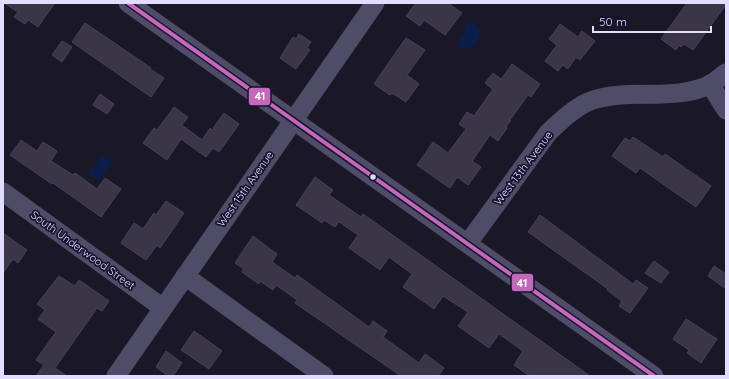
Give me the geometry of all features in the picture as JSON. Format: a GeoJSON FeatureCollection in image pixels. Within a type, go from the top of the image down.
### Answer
{"type":"FeatureCollection","features":[{"type":"Feature","properties":{"kind":"street"},"geometry":{"type":"LineString","coordinates":[[128,3],[654,376]]}},
{"type":"Feature","properties":{"kind":"street","name":"West 15th Avenue"},"geometry":{"type":"LineString","coordinates":[[116,376],[375,3]]}},
{"type":"Feature","properties":{"kind":"street","name":"West 13th Avenue"},"geometry":{"type":"LineString","coordinates":[[468,243],[548,133],[559,122],[574,111],[592,100],[618,95],[686,92],[710,84],[726,73]]}},
{"type":"Feature","properties":{"kind":"street"},"geometry":{"type":"LineString","coordinates":[[710,84],[726,110]]}},
{"type":"Feature","properties":{"kind":"street","name":"South Underwood Street"},"geometry":{"type":"LineString","coordinates":[[3,192],[163,308]]}},
{"type":"Feature","properties":{"kind":"street"},"geometry":{"type":"LineString","coordinates":[[185,276],[324,376]]}},
{"type":"Feature","properties":{"kind":"water"},"geometry":{"type":"Polygon","coordinates":[[[473,22],[480,30],[479,37],[473,46],[462,49],[459,45],[459,39],[466,31],[466,24],[473,22]]]}},
{"type":"Feature","properties":{"kind":"water"},"geometry":{"type":"Polygon","coordinates":[[[102,156],[112,162],[98,181],[88,174],[102,156]]]}},
{"type":"Feature","properties":{"kind":"building"},"geometry":{"type":"Polygon","coordinates":[[[4,3],[55,3],[38,27],[28,20],[25,24],[14,17],[18,12],[4,3]]]}},
{"type":"Feature","properties":{"kind":"building"},"geometry":{"type":"Polygon","coordinates":[[[416,3],[448,3],[462,13],[445,35],[424,20],[420,26],[406,16],[416,3]]]}},
{"type":"Feature","properties":{"kind":"building"},"geometry":{"type":"Polygon","coordinates":[[[687,3],[726,3],[726,5],[693,50],[684,44],[681,47],[679,45],[676,50],[661,39],[687,3]]]}},
{"type":"Feature","properties":{"kind":"building"},"geometry":{"type":"Polygon","coordinates":[[[85,23],[164,78],[151,97],[72,42],[85,23]]]}},
{"type":"Feature","properties":{"kind":"building"},"geometry":{"type":"Polygon","coordinates":[[[560,24],[578,37],[582,31],[595,41],[580,60],[576,57],[568,69],[563,65],[558,71],[545,61],[557,45],[549,39],[560,24]]]}},
{"type":"Feature","properties":{"kind":"building"},"geometry":{"type":"Polygon","coordinates":[[[299,34],[311,42],[307,48],[310,50],[296,69],[280,58],[293,37],[296,39],[299,34]]]}},
{"type":"Feature","properties":{"kind":"building"},"geometry":{"type":"Polygon","coordinates":[[[406,38],[425,50],[407,75],[419,84],[406,102],[392,93],[390,95],[374,84],[406,38]]]}},
{"type":"Feature","properties":{"kind":"building"},"geometry":{"type":"Polygon","coordinates":[[[62,41],[72,47],[62,62],[52,55],[62,41]]]}},
{"type":"Feature","properties":{"kind":"building"},"geometry":{"type":"Polygon","coordinates":[[[512,64],[540,84],[531,97],[528,95],[510,120],[506,127],[507,128],[498,141],[490,135],[472,161],[481,167],[468,185],[457,177],[450,188],[417,165],[433,142],[448,153],[466,129],[459,124],[467,112],[474,116],[493,89],[485,83],[493,73],[501,79],[512,64]]]}},
{"type":"Feature","properties":{"kind":"building"},"geometry":{"type":"Polygon","coordinates":[[[100,94],[114,104],[107,114],[93,105],[100,94]]]}},
{"type":"Feature","properties":{"kind":"building"},"geometry":{"type":"Polygon","coordinates":[[[174,107],[188,117],[182,125],[202,140],[210,128],[212,130],[224,113],[239,124],[219,152],[213,148],[206,157],[181,139],[167,160],[143,143],[154,128],[157,130],[174,107]]]}},
{"type":"Feature","properties":{"kind":"building"},"geometry":{"type":"Polygon","coordinates":[[[633,137],[663,157],[665,154],[711,186],[696,207],[640,168],[636,173],[612,156],[625,138],[630,141],[633,137]]]}},
{"type":"Feature","properties":{"kind":"building"},"geometry":{"type":"Polygon","coordinates":[[[21,140],[37,151],[43,142],[57,151],[51,161],[73,175],[75,173],[97,189],[105,178],[121,189],[101,217],[10,155],[21,140]]]}},
{"type":"Feature","properties":{"kind":"building"},"geometry":{"type":"Polygon","coordinates":[[[315,177],[333,190],[329,195],[361,217],[363,214],[590,376],[530,376],[514,365],[523,351],[499,334],[489,348],[458,326],[468,312],[443,296],[434,309],[403,287],[412,274],[389,257],[380,270],[349,248],[358,235],[339,222],[335,227],[324,220],[322,223],[296,205],[315,177]]]}},
{"type":"Feature","properties":{"kind":"building"},"geometry":{"type":"Polygon","coordinates":[[[166,201],[184,213],[160,248],[157,245],[146,260],[121,243],[134,223],[143,229],[154,213],[156,215],[166,201]]]}},
{"type":"Feature","properties":{"kind":"building"},"geometry":{"type":"Polygon","coordinates":[[[540,215],[633,284],[636,280],[648,288],[630,313],[619,306],[622,301],[607,290],[608,289],[528,232],[540,215]]]}},
{"type":"Feature","properties":{"kind":"building"},"geometry":{"type":"Polygon","coordinates":[[[3,233],[27,250],[18,263],[13,259],[3,273],[3,233]]]}},
{"type":"Feature","properties":{"kind":"building"},"geometry":{"type":"Polygon","coordinates":[[[253,236],[277,254],[272,262],[295,278],[297,275],[369,327],[373,321],[387,331],[383,337],[419,363],[425,354],[444,368],[438,376],[401,376],[295,303],[297,300],[276,285],[273,290],[260,281],[259,284],[242,272],[244,269],[235,263],[253,236]]]}},
{"type":"Feature","properties":{"kind":"building"},"geometry":{"type":"Polygon","coordinates":[[[654,261],[669,272],[661,283],[645,273],[654,261]]]}},
{"type":"Feature","properties":{"kind":"building"},"geometry":{"type":"Polygon","coordinates":[[[714,266],[726,274],[726,289],[708,276],[714,266]]]}},
{"type":"Feature","properties":{"kind":"building"},"geometry":{"type":"Polygon","coordinates":[[[59,276],[75,286],[79,280],[109,301],[102,311],[97,308],[55,368],[67,376],[36,376],[44,365],[36,360],[56,332],[38,319],[45,310],[37,304],[59,276]]]}},
{"type":"Feature","properties":{"kind":"building"},"geometry":{"type":"Polygon","coordinates":[[[686,319],[717,339],[701,363],[687,353],[689,350],[673,339],[686,319]]]}},
{"type":"Feature","properties":{"kind":"building"},"geometry":{"type":"Polygon","coordinates":[[[194,331],[222,351],[209,369],[181,350],[194,331]]]}},
{"type":"Feature","properties":{"kind":"building"},"geometry":{"type":"Polygon","coordinates":[[[166,351],[182,363],[173,376],[168,376],[156,367],[166,351]]]}},
{"type":"Feature","properties":{"kind":"transit line","name":"41"},"geometry":{"type":"LineString","coordinates":[[128,3],[654,376]]}}]}
